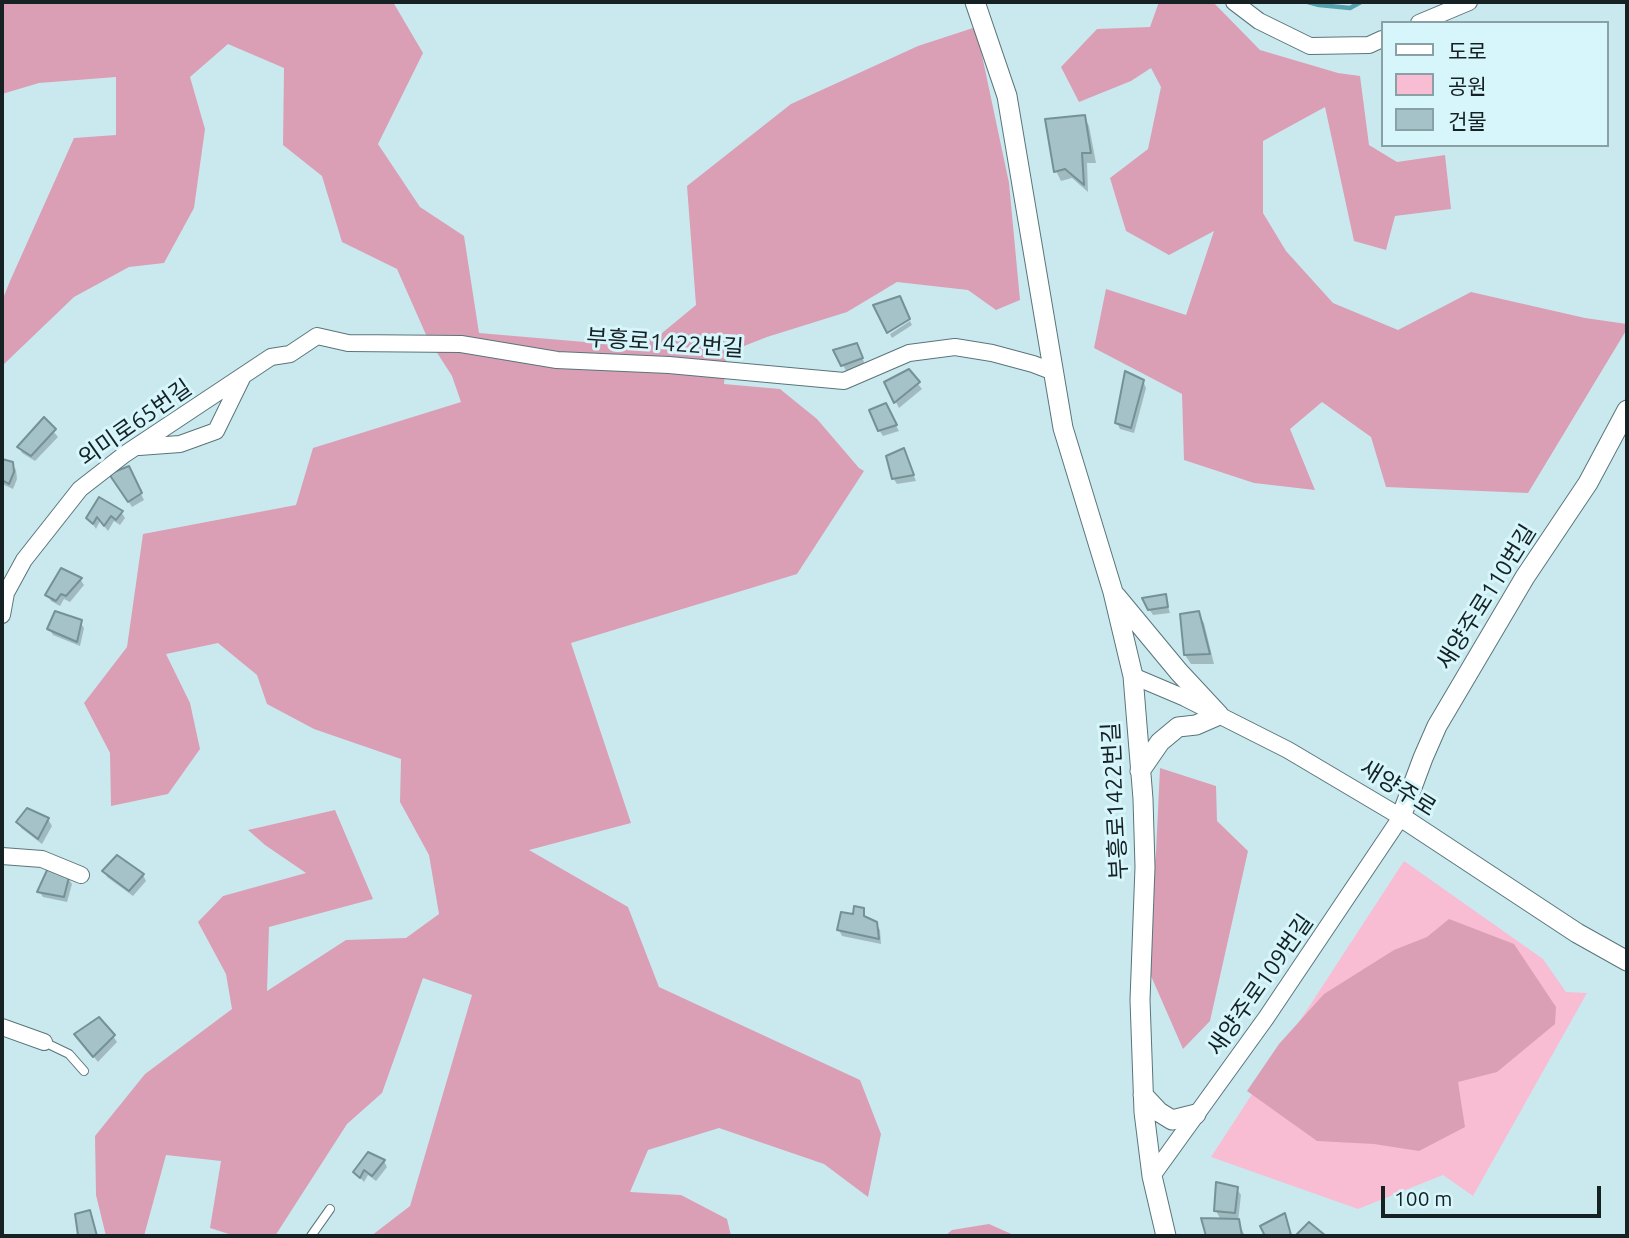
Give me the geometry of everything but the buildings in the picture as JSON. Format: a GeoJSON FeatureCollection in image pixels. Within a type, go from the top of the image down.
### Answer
{"type":"FeatureCollection","features":[{"type":"Feature","properties":{"kind":"street","name":"부흥로1422번길"},"geometry":{"type":"LineString","coordinates":[[975,2],[1007,96],[1063,428],[1113,592],[1133,676],[1145,867],[1140,1000],[1143,1096],[1152,1176],[1166,1236]]}},
{"type":"Feature","properties":{"kind":"street"},"geometry":{"type":"LineString","coordinates":[[1234,2],[1259,21],[1310,46],[1369,45],[1380,40]]}},
{"type":"Feature","properties":{"kind":"street"},"geometry":{"type":"LineString","coordinates":[[1424,21],[1469,2]]}},
{"type":"Feature","properties":{"kind":"street","name":"부흥로1422번길"},"geometry":{"type":"LineString","coordinates":[[271,357],[290,354],[317,336],[348,343],[461,344],[557,360],[669,365],[844,382],[909,353],[955,347],[992,353],[1054,372]]}},
{"type":"Feature","properties":{"kind":"street","name":"외미로65번길"},"geometry":{"type":"LineString","coordinates":[[2,615],[6,593],[24,560],[80,489],[137,447],[271,357]]}},
{"type":"Feature","properties":{"kind":"street"},"geometry":{"type":"LineString","coordinates":[[137,447],[180,444],[216,431],[242,377]]}},
{"type":"Feature","properties":{"kind":"street","name":"새양주로110번길"},"geometry":{"type":"LineString","coordinates":[[1401,817],[1437,726],[1525,577],[1588,483],[1627,410]]}},
{"type":"Feature","properties":{"kind":"street"},"geometry":{"type":"LineString","coordinates":[[1113,592],[1219,715],[1196,726],[1178,727],[1160,742],[1140,771]]}},
{"type":"Feature","properties":{"kind":"street","name":"새양주로"},"geometry":{"type":"LineString","coordinates":[[1133,676],[1289,750],[1401,817],[1577,933],[1627,961]]}},
{"type":"Feature","properties":{"kind":"street","name":"새양주로109번길"},"geometry":{"type":"LineString","coordinates":[[1152,1176],[1266,1018],[1401,817]]}},
{"type":"Feature","properties":{"kind":"street"},"geometry":{"type":"LineString","coordinates":[[2,856],[42,859],[81,875]]}},
{"type":"Feature","properties":{"kind":"street"},"geometry":{"type":"LineString","coordinates":[[2,1027],[44,1042]]}},
{"type":"Feature","properties":{"kind":"street"},"geometry":{"type":"LineString","coordinates":[[1143,1096],[1159,1112],[1172,1120],[1196,1114]]}},
{"type":"Feature","properties":{"kind":"lane"},"geometry":{"type":"LineString","coordinates":[[44,1042],[69,1054],[84,1071]]}},
{"type":"Feature","properties":{"kind":"lane"},"geometry":{"type":"LineString","coordinates":[[311,1236],[330,1209]]}},
{"type":"Feature","properties":{"kind":"green space"},"geometry":{"type":"Polygon","coordinates":[[[1404,861],[1543,959],[1566,992],[1587,993],[1473,1196],[1443,1175],[1358,1209],[1211,1157],[1404,861]]]}},
{"type":"Feature","properties":{"kind":"shaded area"},"geometry":{"type":"Polygon","coordinates":[[[2,2],[393,2],[423,53],[378,144],[420,207],[464,236],[479,333],[620,345],[656,338],[696,305],[687,186],[791,104],[918,46],[976,27],[1009,183],[1020,300],[996,310],[968,290],[897,282],[847,312],[727,351],[724,384],[780,389],[817,419],[864,471],[797,574],[571,643],[631,823],[529,850],[628,907],[659,987],[860,1080],[881,1134],[868,1197],[824,1164],[719,1128],[648,1150],[630,1192],[681,1195],[727,1219],[731,1236],[371,1236],[410,1206],[472,995],[423,978],[382,1093],[347,1124],[275,1236],[235,1236],[210,1228],[221,1161],[166,1155],[144,1236],[106,1236],[96,1195],[95,1136],[145,1074],[232,1009],[226,974],[198,922],[223,896],[306,873],[248,830],[335,810],[373,899],[269,927],[267,991],[346,940],[406,938],[439,914],[429,855],[400,802],[401,759],[314,729],[267,704],[257,675],[218,643],[166,654],[190,703],[200,749],[168,794],[111,806],[110,753],[84,703],[127,647],[143,534],[296,505],[313,448],[461,402],[452,376],[427,337],[397,269],[342,242],[322,176],[283,145],[284,68],[228,44],[190,77],[205,129],[194,208],[164,263],[129,267],[74,297],[2,366],[2,301],[74,138],[116,135],[116,77],[39,83],[2,94],[2,2]]]}},
{"type":"Feature","properties":{"kind":"shaded area"},"geometry":{"type":"Polygon","coordinates":[[[1159,2],[1213,2],[1260,50],[1338,73],[1360,76],[1369,145],[1397,162],[1445,155],[1451,209],[1395,216],[1386,250],[1354,241],[1325,107],[1263,141],[1263,213],[1286,251],[1333,303],[1398,330],[1471,292],[1585,318],[1627,324],[1627,329],[1528,493],[1386,487],[1371,437],[1322,402],[1290,429],[1315,490],[1254,483],[1184,460],[1182,394],[1094,348],[1106,289],[1186,315],[1214,231],[1169,255],[1126,231],[1110,178],[1148,149],[1161,87],[1151,68],[1131,81],[1079,102],[1061,67],[1097,29],[1150,27],[1159,2]]]}},
{"type":"Feature","properties":{"kind":"shaded area"},"geometry":{"type":"Polygon","coordinates":[[[1160,768],[1216,786],[1217,821],[1248,851],[1210,1021],[1183,1049],[1144,960],[1156,852],[1160,768]]]}},
{"type":"Feature","properties":{"kind":"shaded area"},"geometry":{"type":"Polygon","coordinates":[[[1449,919],[1514,944],[1556,1007],[1555,1024],[1497,1072],[1458,1082],[1465,1127],[1419,1151],[1374,1144],[1317,1141],[1247,1091],[1279,1044],[1324,994],[1394,950],[1427,937],[1449,919]]]}},
{"type":"Feature","properties":{"kind":"shaded area"},"geometry":{"type":"Polygon","coordinates":[[[989,1224],[1016,1236],[945,1236],[952,1230],[989,1224]]]}},
{"type":"Feature","properties":{"kind":"waterway"},"geometry":{"type":"LineString","coordinates":[[1308,2],[1350,8],[1361,2]]}}]}
